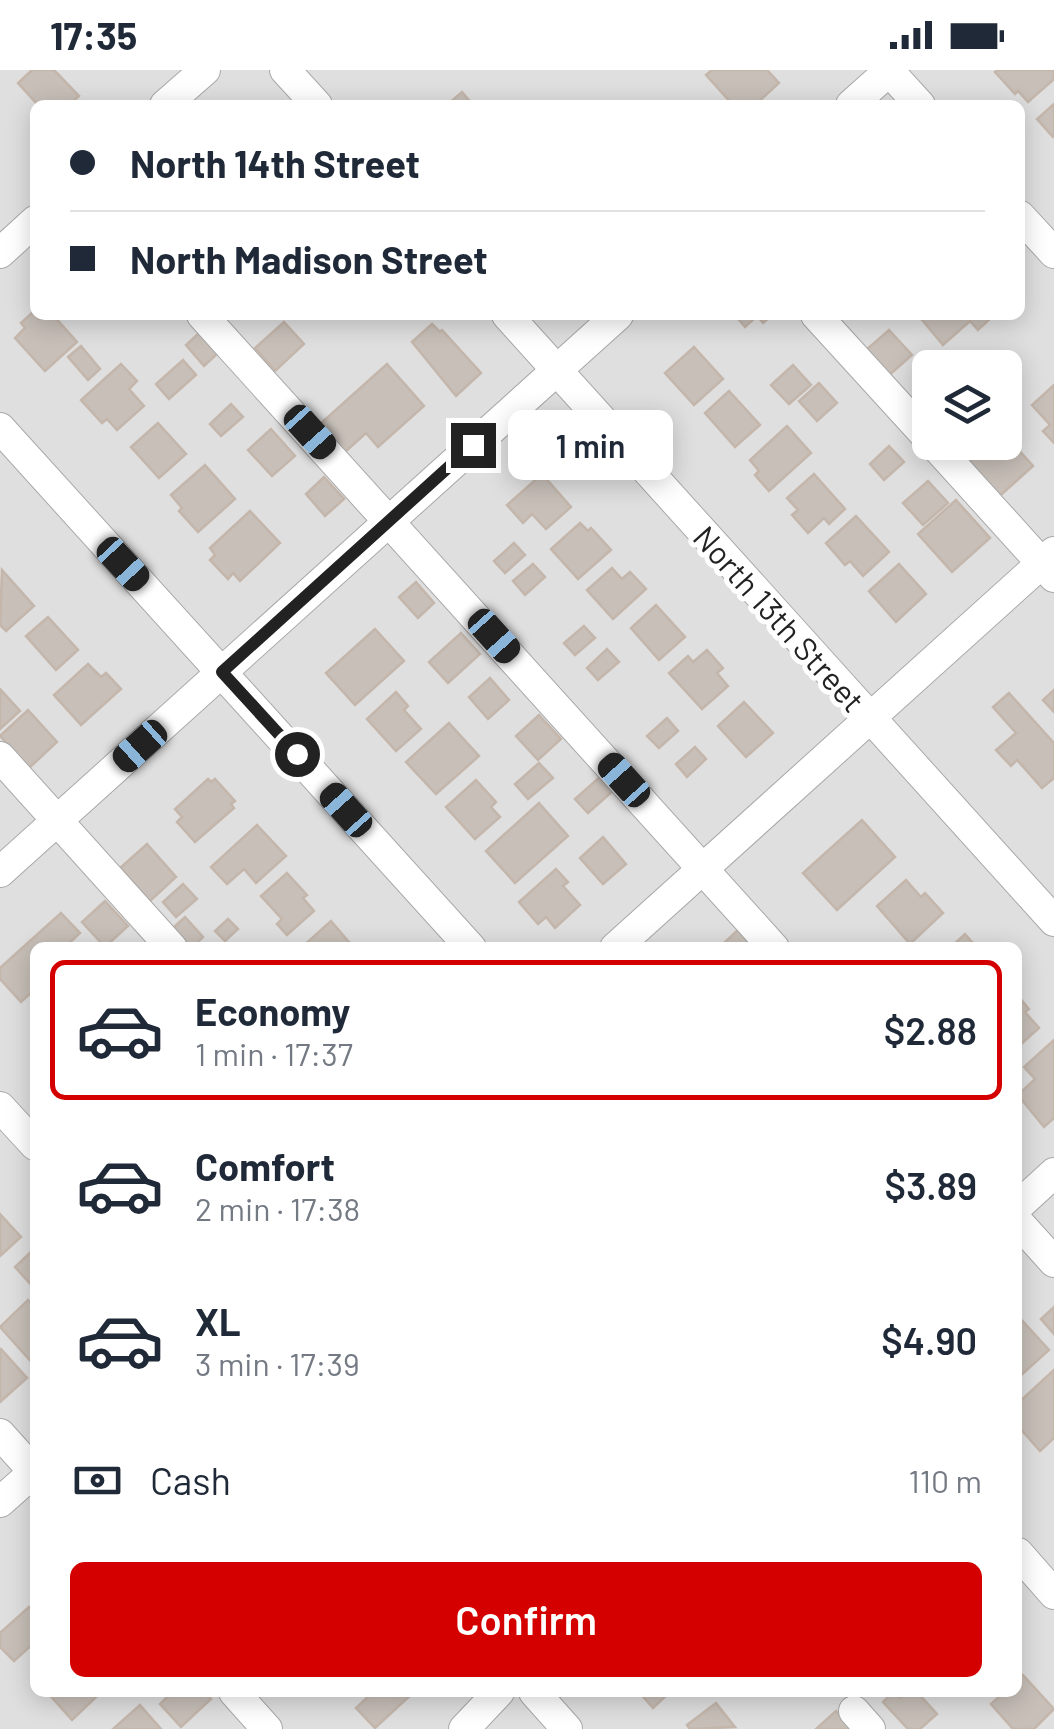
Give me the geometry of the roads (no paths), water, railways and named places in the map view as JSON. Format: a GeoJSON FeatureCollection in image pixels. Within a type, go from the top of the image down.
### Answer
{"type":"FeatureCollection","features":[{"type":"Feature","properties":{"kind":"street"},"geometry":{"type":"LineString","coordinates":[[171,100],[205,70]]}},
{"type":"Feature","properties":{"kind":"street"},"geometry":{"type":"LineString","coordinates":[[285,70],[312,100]]}},
{"type":"Feature","properties":{"kind":"street"},"geometry":{"type":"LineString","coordinates":[[856,100],[889,70],[916,100]]}},
{"type":"Feature","properties":{"kind":"street"},"geometry":{"type":"LineString","coordinates":[[1025,221],[1054,253]]}},
{"type":"Feature","properties":{"kind":"street"},"geometry":{"type":"LineString","coordinates":[[0,253],[30,226]]}},
{"type":"Feature","properties":{"kind":"street"},"geometry":{"type":"LineString","coordinates":[[207,320],[769,942]]}},
{"type":"Feature","properties":{"kind":"street","name":"North 13th Street"},"geometry":{"type":"LineString","coordinates":[[511,320],[1054,921]]}},
{"type":"Feature","properties":{"kind":"street"},"geometry":{"type":"LineString","coordinates":[[0,872],[612,320]]}},
{"type":"Feature","properties":{"kind":"street"},"geometry":{"type":"LineString","coordinates":[[821,320],[912,420]]}},
{"type":"Feature","properties":{"kind":"street"},"geometry":{"type":"LineString","coordinates":[[0,428],[466,942]]}},
{"type":"Feature","properties":{"kind":"street"},"geometry":{"type":"LineString","coordinates":[[622,942],[870,718],[1050,564],[949,460]]}},
{"type":"Feature","properties":{"kind":"street"},"geometry":{"type":"LineString","coordinates":[[0,758],[167,942]]}},
{"type":"Feature","properties":{"kind":"street"},"geometry":{"type":"LineString","coordinates":[[0,1107],[30,1140]]}},
{"type":"Feature","properties":{"kind":"street"},"geometry":{"type":"LineString","coordinates":[[1022,1202],[1054,1173]]}},
{"type":"Feature","properties":{"kind":"street"},"geometry":{"type":"LineString","coordinates":[[1022,1226],[1054,1262]]}},
{"type":"Feature","properties":{"kind":"street"},"geometry":{"type":"LineString","coordinates":[[0,1434],[30,1467]]}},
{"type":"Feature","properties":{"kind":"street"},"geometry":{"type":"LineString","coordinates":[[0,1502],[30,1476]]}},
{"type":"Feature","properties":{"kind":"street"},"geometry":{"type":"LineString","coordinates":[[1022,1558],[1054,1594]]}},
{"type":"Feature","properties":{"kind":"street"},"geometry":{"type":"LineString","coordinates":[[238,1697],[267,1729]]}},
{"type":"Feature","properties":{"kind":"street"},"geometry":{"type":"LineString","coordinates":[[464,1729],[494,1697]]}},
{"type":"Feature","properties":{"kind":"street"},"geometry":{"type":"LineString","coordinates":[[538,1697],[567,1729]]}}]}
